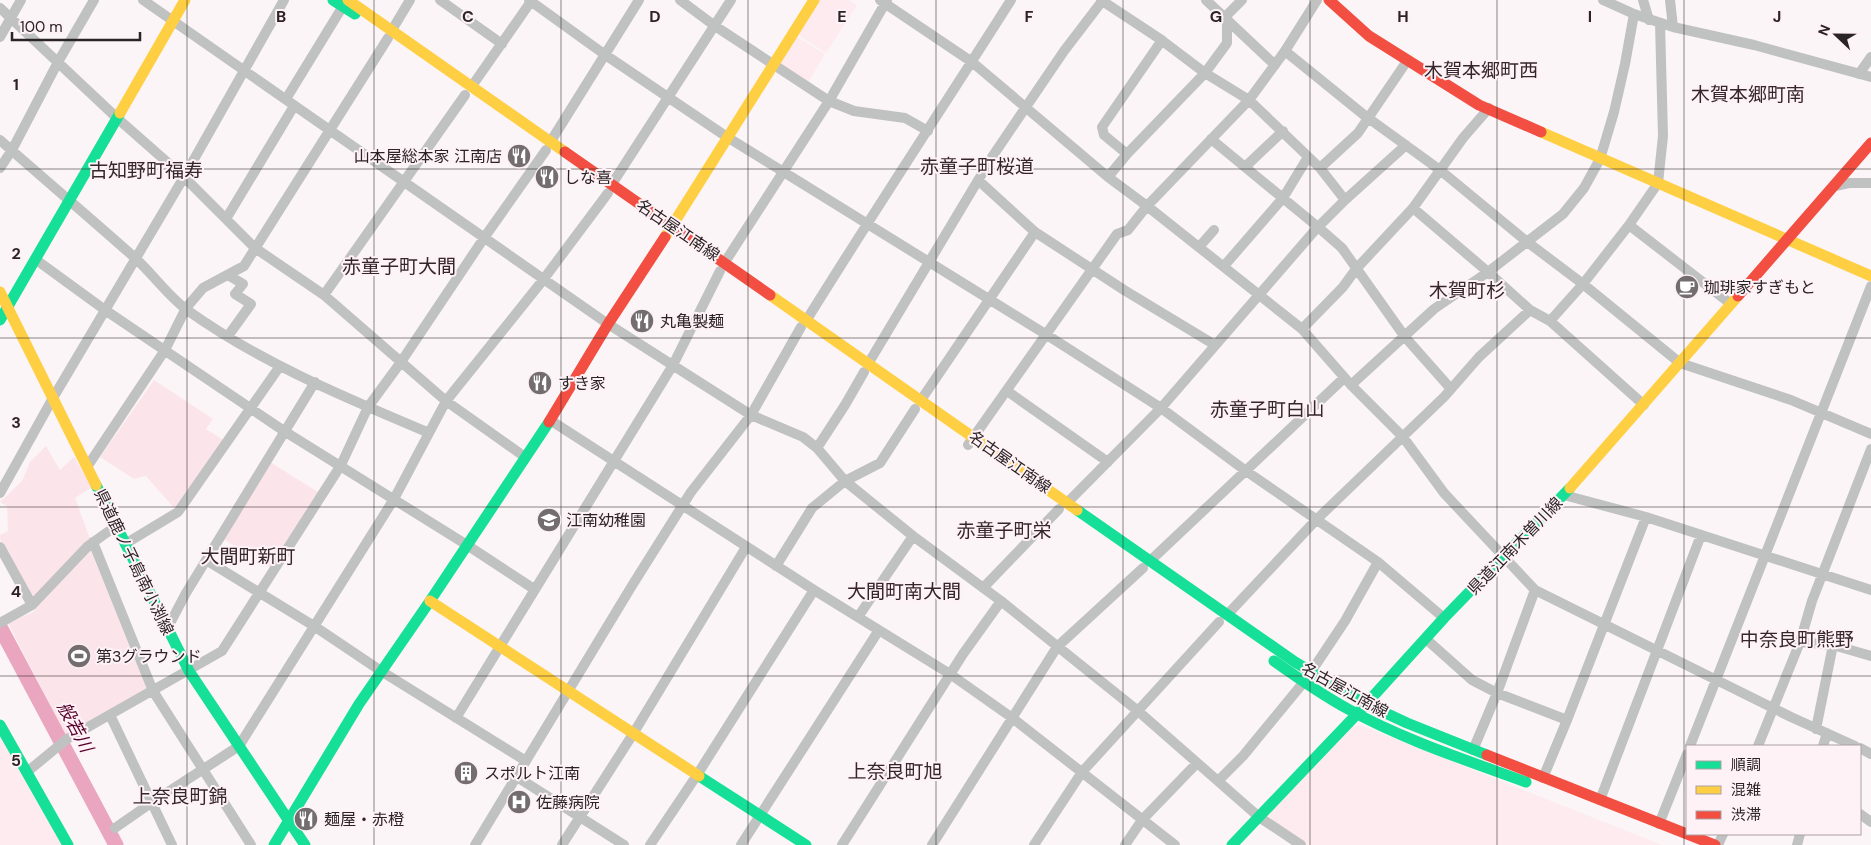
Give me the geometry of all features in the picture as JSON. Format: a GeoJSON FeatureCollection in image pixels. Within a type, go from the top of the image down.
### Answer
{"type":"FeatureCollection","features":[{"type":"Feature","properties":{"kind":"main road"},"geometry":{"type":"LineString","coordinates":[[0,320],[185,0]]}},
{"type":"Feature","properties":{"kind":"main road"},"geometry":{"type":"LineString","coordinates":[[274,845],[381,670],[430,601],[550,420],[608,324],[814,0]]}},
{"type":"Feature","properties":{"kind":"main road"},"geometry":{"type":"LineString","coordinates":[[1329,0],[1369,36],[1479,105],[1749,224],[1788,238],[1871,276]]}},
{"type":"Feature","properties":{"kind":"main road","name":"名古屋江南線"},"geometry":{"type":"LineString","coordinates":[[342,2],[722,266],[1223,619],[1304,683],[1357,714],[1402,735],[1686,845]]}},
{"type":"Feature","properties":{"kind":"main road","name":"県道江南木曽川線"},"geometry":{"type":"LineString","coordinates":[[1232,845],[1357,714],[1364,703],[1444,618],[1564,495],[1871,143]]}},
{"type":"Feature","properties":{"kind":"main road","name":"県道鹿ノ子島南小渕線"},"geometry":{"type":"LineString","coordinates":[[0,292],[189,671],[305,845]]}},
{"type":"Feature","properties":{"kind":"main road"},"geometry":{"type":"LineString","coordinates":[[430,601],[806,845]]}},
{"type":"Feature","properties":{"kind":"main road","name":"名古屋江南線"},"geometry":{"type":"LineString","coordinates":[[1223,619],[1364,703],[1407,723],[1686,834]]}},
{"type":"Feature","properties":{"kind":"main road"},"geometry":{"type":"LineString","coordinates":[[0,725],[68,845]]}},
{"type":"Feature","properties":{"kind":"main road","name":"名古屋江南線"},"geometry":{"type":"LineString","coordinates":[[1690,835],[1717,845]]}},
{"type":"Feature","properties":{"kind":"street"},"geometry":{"type":"LineString","coordinates":[[0,37],[21,0]]}},
{"type":"Feature","properties":{"kind":"street"},"geometry":{"type":"LineString","coordinates":[[0,168],[12,150],[58,62],[94,0]]}},
{"type":"Feature","properties":{"kind":"street"},"geometry":{"type":"LineString","coordinates":[[143,0],[608,324],[751,415],[803,437],[817,448],[845,481],[913,536],[1002,601],[1138,711],[1259,817],[1301,845]]}},
{"type":"Feature","properties":{"kind":"street"},"geometry":{"type":"LineString","coordinates":[[0,493],[53,398],[184,177],[284,0]]}},
{"type":"Feature","properties":{"kind":"street"},"geometry":{"type":"LineString","coordinates":[[87,467],[165,350],[186,308],[203,288],[244,266],[410,0]]}},
{"type":"Feature","properties":{"kind":"street"},"geometry":{"type":"LineString","coordinates":[[440,0],[502,44]]}},
{"type":"Feature","properties":{"kind":"street"},"geometry":{"type":"LineString","coordinates":[[324,295],[502,44],[531,0],[604,54],[727,137],[1047,335],[1161,408],[1246,471],[1378,562],[1444,618]]}},
{"type":"Feature","properties":{"kind":"street"},"geometry":{"type":"LineString","coordinates":[[27,772],[64,742],[222,651],[340,465],[368,407],[401,362],[548,145],[639,0]]}},
{"type":"Feature","properties":{"kind":"street"},"geometry":{"type":"LineString","coordinates":[[680,0],[715,26],[829,101],[854,111],[905,118],[928,131]]}},
{"type":"Feature","properties":{"kind":"street"},"geometry":{"type":"LineString","coordinates":[[115,828],[239,746],[394,499],[446,401],[543,280],[610,189],[731,0]]}},
{"type":"Feature","properties":{"kind":"street"},"geometry":{"type":"LineString","coordinates":[[475,845],[683,505],[751,415],[804,324],[866,224],[928,131],[1011,0]]}},
{"type":"Feature","properties":{"kind":"street"},"geometry":{"type":"LineString","coordinates":[[817,448],[845,406],[978,180],[1064,51],[1102,0],[1162,40],[1205,73],[1249,100],[1320,168],[1345,200]]}},
{"type":"Feature","properties":{"kind":"street"},"geometry":{"type":"LineString","coordinates":[[1206,0],[1275,64]]}},
{"type":"Feature","properties":{"kind":"street"},"geometry":{"type":"LineString","coordinates":[[1108,177],[1127,154],[1205,73],[1227,43],[1228,14],[1242,0]]}},
{"type":"Feature","properties":{"kind":"street"},"geometry":{"type":"LineString","coordinates":[[971,441],[1117,234],[1128,230],[1147,206],[1249,100],[1285,51],[1317,0]]}},
{"type":"Feature","properties":{"kind":"street"},"geometry":{"type":"LineString","coordinates":[[1603,0],[1634,14],[1673,27],[1754,45],[1871,77]]}},
{"type":"Feature","properties":{"kind":"street"},"geometry":{"type":"LineString","coordinates":[[1643,0],[1650,20]]}},
{"type":"Feature","properties":{"kind":"street"},"geometry":{"type":"LineString","coordinates":[[1670,0],[1673,27]]}},
{"type":"Feature","properties":{"kind":"street"},"geometry":{"type":"LineString","coordinates":[[456,718],[673,365],[722,266],[829,101],[884,1],[972,62],[1108,177],[1302,329],[1347,381],[1402,437],[1444,493],[1535,590],[1772,708],[1853,745]]}},
{"type":"Feature","properties":{"kind":"street"},"geometry":{"type":"LineString","coordinates":[[226,219],[342,2]]}},
{"type":"Feature","properties":{"kind":"street"},"geometry":{"type":"LineString","coordinates":[[0,8],[117,118],[184,177],[255,248],[324,295],[446,401],[526,457]]}},
{"type":"Feature","properties":{"kind":"street"},"geometry":{"type":"LineString","coordinates":[[932,845],[1057,646],[1246,471],[1347,381],[1406,337],[1434,309],[1488,272],[1563,214],[1584,188],[1600,159],[1625,64],[1634,14]]}},
{"type":"Feature","properties":{"kind":"street"},"geometry":{"type":"LineString","coordinates":[[1550,321],[1583,284],[1630,225],[1658,183],[1663,136],[1660,23]]}},
{"type":"Feature","properties":{"kind":"street"},"geometry":{"type":"LineString","coordinates":[[1127,154],[1104,135],[1102,127],[1162,40]]}},
{"type":"Feature","properties":{"kind":"street"},"geometry":{"type":"LineString","coordinates":[[1285,51],[1368,118],[1440,170],[1680,363],[1791,400],[1871,434]]}},
{"type":"Feature","properties":{"kind":"street"},"geometry":{"type":"LineString","coordinates":[[1859,74],[1871,57]]}},
{"type":"Feature","properties":{"kind":"street"},"geometry":{"type":"LineString","coordinates":[[1320,168],[1358,133],[1407,61]]}},
{"type":"Feature","properties":{"kind":"street"},"geometry":{"type":"LineString","coordinates":[[1302,329],[1344,287],[1356,269],[1413,208],[1464,138],[1489,108]]}},
{"type":"Feature","properties":{"kind":"street"},"geometry":{"type":"LineString","coordinates":[[1246,167],[1283,131]]}},
{"type":"Feature","properties":{"kind":"street"},"geometry":{"type":"LineString","coordinates":[[1211,139],[1342,248],[1406,337],[1451,389]]}},
{"type":"Feature","properties":{"kind":"street"},"geometry":{"type":"LineString","coordinates":[[0,140],[135,258],[186,308],[228,336],[280,366],[429,433]]}},
{"type":"Feature","properties":{"kind":"street"},"geometry":{"type":"LineString","coordinates":[[982,588],[1161,408],[1318,227],[1406,145]]}},
{"type":"Feature","properties":{"kind":"street"},"geometry":{"type":"LineString","coordinates":[[1224,266],[1283,198],[1308,156]]}},
{"type":"Feature","properties":{"kind":"street"},"geometry":{"type":"LineString","coordinates":[[978,180],[1035,232],[1215,344]]}},
{"type":"Feature","properties":{"kind":"street"},"geometry":{"type":"LineString","coordinates":[[1835,186],[1850,183],[1871,183]]}},
{"type":"Feature","properties":{"kind":"street"},"geometry":{"type":"LineString","coordinates":[[1413,208],[1530,310],[1550,321],[1644,405]]}},
{"type":"Feature","properties":{"kind":"street"},"geometry":{"type":"LineString","coordinates":[[1630,225],[1731,304]]}},
{"type":"Feature","properties":{"kind":"street"},"geometry":{"type":"LineString","coordinates":[[1199,247],[1214,230]]}},
{"type":"Feature","properties":{"kind":"street"},"geometry":{"type":"LineString","coordinates":[[776,566],[812,508],[845,481],[880,462],[988,299],[1035,232]]}},
{"type":"Feature","properties":{"kind":"street"},"geometry":{"type":"LineString","coordinates":[[35,259],[105,310],[284,431],[534,589]]}},
{"type":"Feature","properties":{"kind":"street"},"geometry":{"type":"LineString","coordinates":[[228,275],[243,284],[235,294],[251,304],[228,336]]}},
{"type":"Feature","properties":{"kind":"street"},"geometry":{"type":"LineString","coordinates":[[1690,745],[1871,286]]}},
{"type":"Feature","properties":{"kind":"street"},"geometry":{"type":"LineString","coordinates":[[1034,845],[1082,772],[1223,619],[1316,520],[1530,310]]}},
{"type":"Feature","properties":{"kind":"street"},"geometry":{"type":"LineString","coordinates":[[125,544],[178,512],[280,366]]}},
{"type":"Feature","properties":{"kind":"street"},"geometry":{"type":"LineString","coordinates":[[167,629],[206,560],[315,382]]}},
{"type":"Feature","properties":{"kind":"street"},"geometry":{"type":"LineString","coordinates":[[1007,391],[1108,462]]}},
{"type":"Feature","properties":{"kind":"street"},"geometry":{"type":"LineString","coordinates":[[550,420],[746,547],[950,674],[1011,717],[1175,845]]}},
{"type":"Feature","properties":{"kind":"street"},"geometry":{"type":"LineString","coordinates":[[1758,745],[1800,642],[1812,601],[1871,450]]}},
{"type":"Feature","properties":{"kind":"street"},"geometry":{"type":"LineString","coordinates":[[1564,495],[1646,517],[1871,590]]}},
{"type":"Feature","properties":{"kind":"street"},"geometry":{"type":"LineString","coordinates":[[1543,778],[1646,517]]}},
{"type":"Feature","properties":{"kind":"street"},"geometry":{"type":"LineString","coordinates":[[1,622],[32,605],[93,542],[116,526]]}},
{"type":"Feature","properties":{"kind":"street"},"geometry":{"type":"LineString","coordinates":[[1600,800],[1701,535]]}},
{"type":"Feature","properties":{"kind":"street"},"geometry":{"type":"LineString","coordinates":[[858,616],[913,536]]}},
{"type":"Feature","properties":{"kind":"street"},"geometry":{"type":"LineString","coordinates":[[93,542],[153,691],[251,845]]}},
{"type":"Feature","properties":{"kind":"street"},"geometry":{"type":"LineString","coordinates":[[0,547],[32,605]]}},
{"type":"Feature","properties":{"kind":"street"},"geometry":{"type":"LineString","coordinates":[[562,845],[633,734],[746,547]]}},
{"type":"Feature","properties":{"kind":"street"},"geometry":{"type":"LineString","coordinates":[[206,560],[314,626],[526,761]]}},
{"type":"Feature","properties":{"kind":"street"},"geometry":{"type":"LineString","coordinates":[[1311,672],[1345,621],[1378,562]]}},
{"type":"Feature","properties":{"kind":"street"},"geometry":{"type":"LineString","coordinates":[[650,845],[697,775],[814,590]]}},
{"type":"Feature","properties":{"kind":"street"},"geometry":{"type":"LineString","coordinates":[[1473,750],[1497,693],[1535,590]]}},
{"type":"Feature","properties":{"kind":"street"},"geometry":{"type":"LineString","coordinates":[[842,845],[950,674],[1002,601]]}},
{"type":"Feature","properties":{"kind":"street"},"geometry":{"type":"LineString","coordinates":[[741,845],[879,630]]}},
{"type":"Feature","properties":{"kind":"street"},"geometry":{"type":"LineString","coordinates":[[1426,639],[1472,680],[1497,693],[1567,720]]}},
{"type":"Feature","properties":{"kind":"street"},"geometry":{"type":"LineString","coordinates":[[1800,642],[1833,645],[1871,656]]}},
{"type":"Feature","properties":{"kind":"street"},"geometry":{"type":"LineString","coordinates":[[1816,729],[1833,645]]}},
{"type":"Feature","properties":{"kind":"street"},"geometry":{"type":"LineString","coordinates":[[1218,781],[1243,756],[1304,683]]}},
{"type":"Feature","properties":{"kind":"street"},"geometry":{"type":"LineString","coordinates":[[110,715],[172,845]]}},
{"type":"Feature","properties":{"kind":"street"},"geometry":{"type":"LineString","coordinates":[[1823,745],[1826,733]]}},
{"type":"Feature","properties":{"kind":"street"},"geometry":{"type":"LineString","coordinates":[[1660,824],[1686,757]]}},
{"type":"Feature","properties":{"kind":"street"},"geometry":{"type":"LineString","coordinates":[[1125,845],[1142,820],[1197,763]]}},
{"type":"Feature","properties":{"kind":"street"},"geometry":{"type":"LineString","coordinates":[[517,777],[624,845]]}},
{"type":"Feature","properties":{"kind":"shaded area"},"geometry":{"type":"Polygon","coordinates":[[[815,0],[849,0],[857,5],[826,53],[795,33],[815,0]]]}},
{"type":"Feature","properties":{"kind":"shaded area"},"geometry":{"type":"Polygon","coordinates":[[[794,35],[825,54],[807,84],[775,64],[794,35]]]}},
{"type":"Feature","properties":{"kind":"shaded area"},"geometry":{"type":"Polygon","coordinates":[[[154,380],[213,419],[206,429],[225,441],[175,509],[146,476],[134,479],[100,457],[154,380]]]}},
{"type":"Feature","properties":{"kind":"shaded area"},"geometry":{"type":"Polygon","coordinates":[[[46,446],[60,470],[74,457],[92,487],[75,498],[90,539],[32,598],[0,539],[0,535],[8,531],[7,506],[0,502],[22,481],[30,462],[46,446]]]}},
{"type":"Feature","properties":{"kind":"shaded area"},"geometry":{"type":"Polygon","coordinates":[[[270,462],[318,492],[271,568],[223,539],[270,462]]]}},
{"type":"Feature","properties":{"kind":"shaded area","name":"第3グラウンド"},"geometry":{"type":"Polygon","coordinates":[[[90,549],[147,689],[65,735],[8,623],[33,612],[90,549]]]}},
{"type":"Feature","properties":{"kind":"shaded area"},"geometry":{"type":"Polygon","coordinates":[[[1360,725],[1662,845],[1304,845],[1269,821],[1268,815],[1351,727],[1360,725]]]}},
{"type":"Feature","properties":{"kind":"shaded area"},"geometry":{"type":"Polygon","coordinates":[[[0,726],[65,845],[0,845],[0,726]]]}},
{"type":"Feature","properties":{"kind":"waterway","name":"般若川"},"geometry":{"type":"LineString","coordinates":[[0,627],[116,845]]}},
{"type":"Feature","properties":{"kind":"traffic: fast"},"geometry":{"type":"LineString","coordinates":[[333,0],[355,14]]}},
{"type":"Feature","properties":{"kind":"traffic: fast"},"geometry":{"type":"LineString","coordinates":[[0,320],[120,113]]}},
{"type":"Feature","properties":{"kind":"traffic: fast"},"geometry":{"type":"LineString","coordinates":[[274,845],[359,704],[549,422]]}},
{"type":"Feature","properties":{"kind":"traffic: fast"},"geometry":{"type":"LineString","coordinates":[[96,485],[189,671],[305,845]]}},
{"type":"Feature","properties":{"kind":"traffic: fast"},"geometry":{"type":"LineString","coordinates":[[1232,845],[1357,714],[1444,618],[1570,488]]}},
{"type":"Feature","properties":{"kind":"traffic: fast"},"geometry":{"type":"LineString","coordinates":[[1077,510],[1295,662],[1364,703],[1407,723],[1487,755]]}},
{"type":"Feature","properties":{"kind":"traffic: fast"},"geometry":{"type":"LineString","coordinates":[[1274,661],[1329,698],[1369,720],[1435,749],[1526,782]]}},
{"type":"Feature","properties":{"kind":"traffic: fast"},"geometry":{"type":"LineString","coordinates":[[0,725],[68,845]]}},
{"type":"Feature","properties":{"kind":"traffic: fast"},"geometry":{"type":"LineString","coordinates":[[699,776],[806,845]]}},
{"type":"Feature","properties":{"kind":"traffic: slow"},"geometry":{"type":"LineString","coordinates":[[120,113],[185,0]]}},
{"type":"Feature","properties":{"kind":"traffic: slow"},"geometry":{"type":"LineString","coordinates":[[348,0],[565,152]]}},
{"type":"Feature","properties":{"kind":"traffic: slow"},"geometry":{"type":"LineString","coordinates":[[665,237],[814,0]]}},
{"type":"Feature","properties":{"kind":"traffic: slow"},"geometry":{"type":"LineString","coordinates":[[1541,132],[1871,276]]}},
{"type":"Feature","properties":{"kind":"traffic: slow"},"geometry":{"type":"LineString","coordinates":[[0,292],[96,485]]}},
{"type":"Feature","properties":{"kind":"traffic: slow"},"geometry":{"type":"LineString","coordinates":[[770,295],[1077,510]]}},
{"type":"Feature","properties":{"kind":"traffic: slow"},"geometry":{"type":"LineString","coordinates":[[1570,488],[1738,296]]}},
{"type":"Feature","properties":{"kind":"traffic: slow"},"geometry":{"type":"LineString","coordinates":[[430,601],[699,776]]}},
{"type":"Feature","properties":{"kind":"traffic: jam"},"geometry":{"type":"LineString","coordinates":[[1329,0],[1369,36],[1479,105],[1541,132]]}},
{"type":"Feature","properties":{"kind":"traffic: jam"},"geometry":{"type":"LineString","coordinates":[[1738,296],[1871,143]]}},
{"type":"Feature","properties":{"kind":"traffic: jam"},"geometry":{"type":"LineString","coordinates":[[565,152],[770,295]]}},
{"type":"Feature","properties":{"kind":"traffic: jam"},"geometry":{"type":"LineString","coordinates":[[549,422],[608,324],[665,237]]}},
{"type":"Feature","properties":{"kind":"traffic: jam"},"geometry":{"type":"LineString","coordinates":[[1487,755],[1686,834]]}},
{"type":"Feature","properties":{"kind":"traffic: jam"},"geometry":{"type":"LineString","coordinates":[[1690,835],[1715,845]]}},
{"type":"Feature","properties":{"kind":"place","name":"山本屋総本家 江南店"},"geometry":{"type":"Point","coordinates":[519,156]}},
{"type":"Feature","properties":{"kind":"place","name":"しな喜"},"geometry":{"type":"Point","coordinates":[547,177]}},
{"type":"Feature","properties":{"kind":"place","name":"珈琲家すぎもと"},"geometry":{"type":"Point","coordinates":[1687,287]}},
{"type":"Feature","properties":{"kind":"place","name":"丸亀製麺"},"geometry":{"type":"Point","coordinates":[642,321]}},
{"type":"Feature","properties":{"kind":"place","name":"すき家"},"geometry":{"type":"Point","coordinates":[540,383]}},
{"type":"Feature","properties":{"kind":"place","name":"江南幼稚園"},"geometry":{"type":"Point","coordinates":[549,520]}},
{"type":"Feature","properties":{"kind":"place","name":"第3グラウンド"},"geometry":{"type":"Point","coordinates":[79,656]}},
{"type":"Feature","properties":{"kind":"place","name":"スポルト江南"},"geometry":{"type":"Point","coordinates":[466,773]}},
{"type":"Feature","properties":{"kind":"place","name":"佐藤病院"},"geometry":{"type":"Point","coordinates":[519,802]}},
{"type":"Feature","properties":{"kind":"place","name":"麺屋・赤橙"},"geometry":{"type":"Point","coordinates":[306,819]}},
{"type":"Feature","properties":{"kind":"district","name":"木賀本郷町西"},"geometry":{"type":"Point","coordinates":[1481,70]}},
{"type":"Feature","properties":{"kind":"district","name":"木賀本郷町南"},"geometry":{"type":"Point","coordinates":[1748,94]}},
{"type":"Feature","properties":{"kind":"district","name":"赤童子町桜道"},"geometry":{"type":"Point","coordinates":[977,166]}},
{"type":"Feature","properties":{"kind":"district","name":"古知野町福寿"},"geometry":{"type":"Point","coordinates":[146,170]}},
{"type":"Feature","properties":{"kind":"district","name":"赤童子町大間"},"geometry":{"type":"Point","coordinates":[399,266]}},
{"type":"Feature","properties":{"kind":"district","name":"木賀町杉"},"geometry":{"type":"Point","coordinates":[1467,290]}},
{"type":"Feature","properties":{"kind":"district","name":"赤童子町白山"},"geometry":{"type":"Point","coordinates":[1267,409]}},
{"type":"Feature","properties":{"kind":"district","name":"赤童子町栄"},"geometry":{"type":"Point","coordinates":[1004,530]}},
{"type":"Feature","properties":{"kind":"district","name":"大間町新町"},"geometry":{"type":"Point","coordinates":[248,556]}},
{"type":"Feature","properties":{"kind":"district","name":"大間町南大間"},"geometry":{"type":"Point","coordinates":[904,591]}},
{"type":"Feature","properties":{"kind":"district","name":"中奈良町熊野"},"geometry":{"type":"Point","coordinates":[1797,639]}},
{"type":"Feature","properties":{"kind":"district","name":"上奈良町旭"},"geometry":{"type":"Point","coordinates":[895,771]}},
{"type":"Feature","properties":{"kind":"district","name":"上奈良町錦"},"geometry":{"type":"Point","coordinates":[180,796]}}]}
